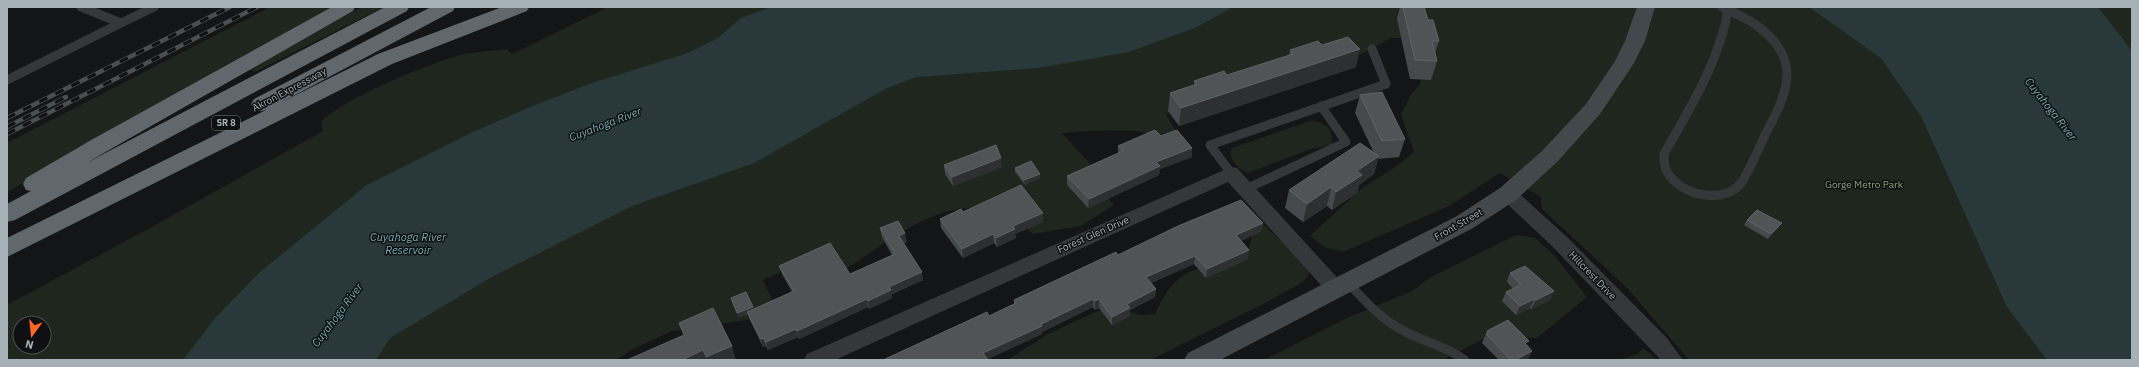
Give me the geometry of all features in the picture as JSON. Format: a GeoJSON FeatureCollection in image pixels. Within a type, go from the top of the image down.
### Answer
{"type":"FeatureCollection","features":[{"type":"Feature","properties":{"kind":"highway"},"geometry":{"type":"LineString","coordinates":[[7,200],[101,144],[346,7]]}},
{"type":"Feature","properties":{"kind":"highway","name":"SR 8"},"geometry":{"type":"LineString","coordinates":[[7,214],[400,7]]}},
{"type":"Feature","properties":{"kind":"highway","name":"Akron Expressway"},"geometry":{"type":"LineString","coordinates":[[7,242],[363,50],[446,7]]}},
{"type":"Feature","properties":{"kind":"highway"},"geometry":{"type":"LineString","coordinates":[[7,248],[385,59],[520,7]]}},
{"type":"Feature","properties":{"kind":"main road","name":"Front Street"},"geometry":{"type":"LineString","coordinates":[[1196,360],[1420,246],[1465,222],[1508,194],[1550,156],[1593,109],[1624,63],[1635,41],[1646,7]]}},
{"type":"Feature","properties":{"kind":"street"},"geometry":{"type":"LineString","coordinates":[[1231,173],[1342,286]]}},
{"type":"Feature","properties":{"kind":"street","name":"Forest Glen Drive"},"geometry":{"type":"LineString","coordinates":[[814,360],[1231,173]]}},
{"type":"Feature","properties":{"kind":"street","name":"Hillcrest Drive"},"geometry":{"type":"LineString","coordinates":[[1508,194],[1559,241],[1659,343],[1673,360]]}},
{"type":"Feature","properties":{"kind":"lane"},"geometry":{"type":"LineString","coordinates":[[81,7],[121,23]]}},
{"type":"Feature","properties":{"kind":"lane"},"geometry":{"type":"LineString","coordinates":[[7,80],[154,7]]}},
{"type":"Feature","properties":{"kind":"lane"},"geometry":{"type":"LineString","coordinates":[[1725,8],[1753,23],[1772,40],[1784,58],[1787,76],[1777,109],[1738,188],[1726,195],[1715,196],[1701,194],[1676,182],[1664,169],[1662,161],[1664,154],[1712,62],[1726,26],[1725,8]]}},
{"type":"Feature","properties":{"kind":"lane"},"geometry":{"type":"LineString","coordinates":[[1231,173],[1210,145],[1386,84],[1372,49]]}},
{"type":"Feature","properties":{"kind":"lane"},"geometry":{"type":"LineString","coordinates":[[1246,189],[1334,149],[1346,142],[1321,106]]}},
{"type":"Feature","properties":{"kind":"lane"},"geometry":{"type":"LineString","coordinates":[[1342,286],[1393,325],[1414,336],[1457,353],[1465,360]]}},
{"type":"Feature","properties":{"kind":"green space"},"geometry":{"type":"Polygon","coordinates":[[[270,7],[341,7],[7,192],[7,143],[270,7]]]}},
{"type":"Feature","properties":{"kind":"green space"},"geometry":{"type":"Polygon","coordinates":[[[362,7],[384,7],[255,72],[248,69],[362,7]]]}},
{"type":"Feature","properties":{"kind":"green space","name":"Gorge Metro Park"},"geometry":{"type":"Polygon","coordinates":[[[608,7],[2132,7],[2132,360],[1689,360],[1627,288],[1542,209],[1541,197],[1500,173],[1449,206],[1343,252],[1324,247],[1310,236],[1361,189],[1398,165],[1414,152],[1401,115],[1411,94],[1420,84],[1422,74],[1403,38],[1391,38],[1362,54],[1328,62],[1209,98],[1166,114],[1178,134],[1160,137],[1140,132],[1124,131],[1062,133],[1096,170],[1100,188],[1114,205],[1081,226],[1033,234],[1000,207],[964,208],[942,213],[916,224],[840,273],[796,266],[763,280],[775,305],[776,311],[748,320],[672,331],[631,350],[616,360],[7,360],[7,305],[148,229],[323,131],[321,122],[331,113],[362,95],[420,69],[457,56],[507,49],[512,54],[608,7]]]}},
{"type":"Feature","properties":{"kind":"green space"},"geometry":{"type":"Polygon","coordinates":[[[1310,121],[1320,122],[1328,127],[1332,135],[1331,145],[1311,149],[1248,173],[1237,166],[1232,160],[1232,148],[1310,121]]]}},
{"type":"Feature","properties":{"kind":"green space"},"geometry":{"type":"Polygon","coordinates":[[[1263,224],[1305,263],[1309,274],[1303,282],[1265,303],[1150,360],[1001,360],[1009,359],[1048,334],[1098,311],[1121,309],[1140,315],[1155,314],[1167,292],[1174,283],[1190,272],[1201,268],[1226,267],[1249,249],[1252,234],[1263,224]]]}},
{"type":"Feature","properties":{"kind":"green space"},"geometry":{"type":"Polygon","coordinates":[[[1516,235],[1535,238],[1554,255],[1587,297],[1537,338],[1487,337],[1443,360],[1264,360],[1347,318],[1412,291],[1431,277],[1516,235]]]}},
{"type":"Feature","properties":{"kind":"green space"},"geometry":{"type":"Polygon","coordinates":[[[1643,348],[1658,360],[1620,360],[1639,353],[1643,348]]]}},
{"type":"Feature","properties":{"kind":"water","name":"Cuyahoga River Reservoir"},"geometry":{"type":"Polygon","coordinates":[[[771,7],[1233,7],[1197,27],[1129,52],[1038,68],[916,77],[887,88],[754,163],[632,206],[490,278],[390,338],[376,360],[183,360],[216,317],[260,272],[367,185],[473,132],[530,107],[592,83],[688,53],[718,38],[741,18],[771,7]]]}},
{"type":"Feature","properties":{"kind":"water","name":"Cuyahoga River"},"geometry":{"type":"Polygon","coordinates":[[[1809,7],[2098,7],[2132,51],[2132,360],[2047,360],[2007,307],[1921,116],[1881,58],[1809,7]]]}},
{"type":"Feature","properties":{"kind":"building"},"geometry":{"type":"Polygon","coordinates":[[[1403,7],[1424,7],[1428,20],[1433,20],[1439,41],[1432,41],[1437,61],[1415,60],[1403,7]]]}},
{"type":"Feature","properties":{"kind":"building"},"geometry":{"type":"Polygon","coordinates":[[[1348,37],[1360,49],[1181,108],[1170,93],[1197,84],[1194,81],[1224,71],[1227,75],[1293,54],[1290,50],[1318,41],[1322,45],[1348,37]]]}},
{"type":"Feature","properties":{"kind":"building"},"geometry":{"type":"Polygon","coordinates":[[[1382,92],[1405,139],[1382,141],[1360,95],[1382,92]]]}},
{"type":"Feature","properties":{"kind":"building"},"geometry":{"type":"Polygon","coordinates":[[[1155,130],[1161,136],[1177,130],[1192,148],[1156,162],[1160,166],[1089,199],[1067,176],[1123,151],[1118,146],[1155,130]]]}},
{"type":"Feature","properties":{"kind":"building"},"geometry":{"type":"Polygon","coordinates":[[[1360,143],[1379,156],[1357,171],[1362,175],[1336,192],[1331,187],[1307,204],[1289,190],[1360,143]]]}},
{"type":"Feature","properties":{"kind":"building"},"geometry":{"type":"Polygon","coordinates":[[[996,145],[1001,158],[952,177],[944,165],[996,145]]]}},
{"type":"Feature","properties":{"kind":"building"},"geometry":{"type":"Polygon","coordinates":[[[1031,161],[1040,174],[1024,180],[1015,168],[1031,161]]]}},
{"type":"Feature","properties":{"kind":"building"},"geometry":{"type":"Polygon","coordinates":[[[1021,185],[1043,213],[1013,226],[1015,229],[996,238],[993,234],[962,249],[940,219],[961,209],[963,212],[1021,185]]]}},
{"type":"Feature","properties":{"kind":"building"},"geometry":{"type":"Polygon","coordinates":[[[1241,200],[1263,223],[1236,235],[1249,250],[1207,269],[1195,256],[1146,277],[1156,289],[1127,304],[1130,308],[1112,317],[1099,299],[1095,301],[1093,299],[1041,324],[1042,326],[983,353],[988,360],[883,360],[987,312],[989,316],[1016,303],[1014,300],[1116,252],[1118,255],[1178,226],[1241,200]]]}},
{"type":"Feature","properties":{"kind":"building"},"geometry":{"type":"Polygon","coordinates":[[[1757,210],[1782,223],[1771,234],[1747,220],[1757,210]]]}},
{"type":"Feature","properties":{"kind":"building"},"geometry":{"type":"Polygon","coordinates":[[[898,221],[905,233],[899,236],[922,272],[889,287],[891,290],[868,301],[867,299],[797,331],[796,329],[766,342],[763,338],[761,339],[747,312],[794,291],[779,266],[830,243],[850,274],[895,254],[880,228],[898,221]]]}},
{"type":"Feature","properties":{"kind":"building"},"geometry":{"type":"Polygon","coordinates":[[[1525,266],[1554,291],[1520,306],[1506,292],[1521,285],[1510,273],[1525,266]]]}},
{"type":"Feature","properties":{"kind":"building"},"geometry":{"type":"Polygon","coordinates":[[[746,292],[753,307],[737,313],[731,298],[746,292]]]}},
{"type":"Feature","properties":{"kind":"building"},"geometry":{"type":"Polygon","coordinates":[[[713,308],[732,346],[706,357],[703,350],[682,360],[627,360],[684,335],[679,323],[713,308]]]}},
{"type":"Feature","properties":{"kind":"building"},"geometry":{"type":"Polygon","coordinates":[[[1508,320],[1529,341],[1525,343],[1532,351],[1515,360],[1511,360],[1486,334],[1489,332],[1487,331],[1508,320]]]}},
{"type":"Feature","properties":{"kind":"railway"},"geometry":{"type":"LineString","coordinates":[[7,118],[230,7]]}},
{"type":"Feature","properties":{"kind":"railway"},"geometry":{"type":"LineString","coordinates":[[7,134],[257,7]]}},
{"type":"Feature","properties":{"kind":"railway"},"geometry":{"type":"LineString","coordinates":[[7,127],[66,97]]}}]}
